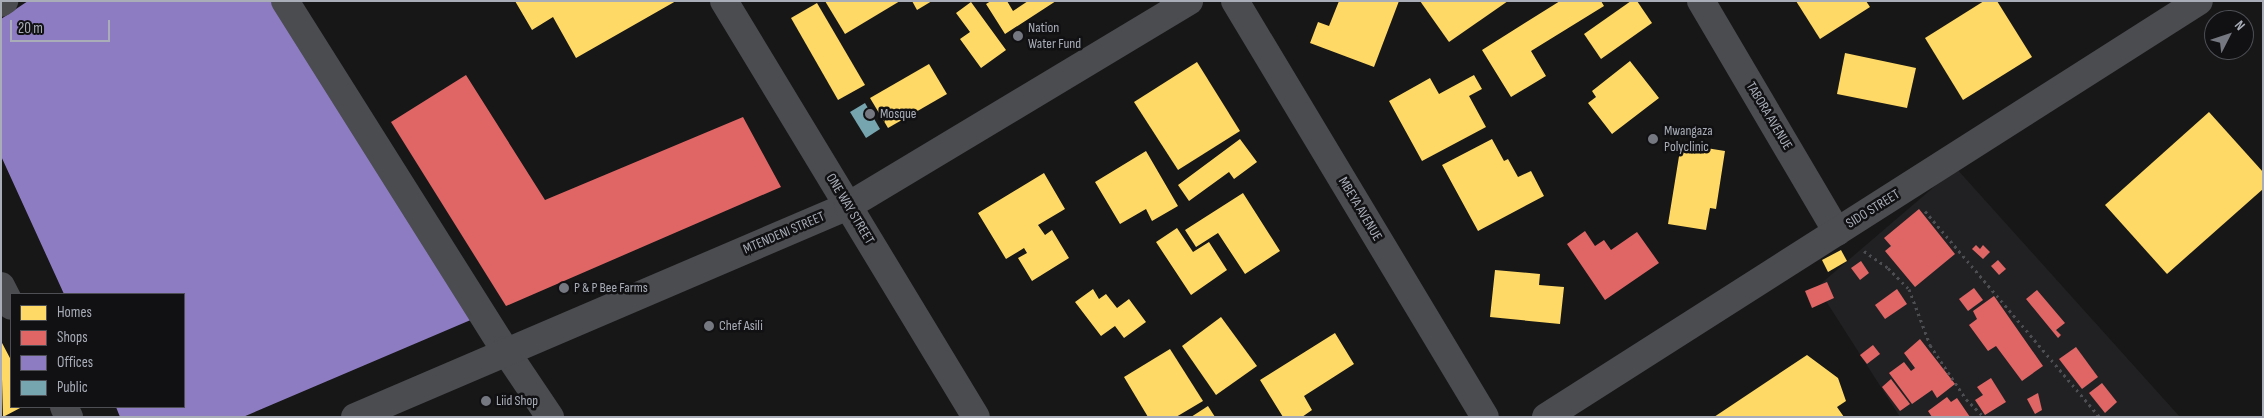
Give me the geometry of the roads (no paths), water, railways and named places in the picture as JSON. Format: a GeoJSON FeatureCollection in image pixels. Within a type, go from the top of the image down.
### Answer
{"type":"FeatureCollection","features":[{"type":"Feature","properties":{"kind":"street"},"geometry":{"type":"LineString","coordinates":[[285,1],[505,350],[550,417]]}},
{"type":"Feature","properties":{"kind":"street","name":"ONE WAY STREET"},"geometry":{"type":"LineString","coordinates":[[724,1],[976,417]]}},
{"type":"Feature","properties":{"kind":"street","name":"MTENDENI STREET"},"geometry":{"type":"LineString","coordinates":[[355,417],[505,350],[848,206],[1189,1]]}},
{"type":"Feature","properties":{"kind":"street","name":"MBEYA AVENUE"},"geometry":{"type":"LineString","coordinates":[[1235,1],[1485,417]]}},
{"type":"Feature","properties":{"kind":"street","name":"TABORA AVENUE"},"geometry":{"type":"LineString","coordinates":[[1701,1],[1837,232]]}},
{"type":"Feature","properties":{"kind":"street","name":"SIDO STREET"},"geometry":{"type":"LineString","coordinates":[[1546,417],[2196,2]]}},
{"type":"Feature","properties":{"kind":"street"},"geometry":{"type":"LineString","coordinates":[[1,286],[10,304]]}},
{"type":"Feature","properties":{"kind":"place","name":"Nation Water Fund"},"geometry":{"type":"Point","coordinates":[1018,36]}},
{"type":"Feature","properties":{"kind":"place","name":"Mosque"},"geometry":{"type":"Point","coordinates":[870,114]}},
{"type":"Feature","properties":{"kind":"place","name":"Mwangaza Polyclinic"},"geometry":{"type":"Point","coordinates":[1653,139]}},
{"type":"Feature","properties":{"kind":"place","name":"P & P Bee Farms"},"geometry":{"type":"Point","coordinates":[564,288]}},
{"type":"Feature","properties":{"kind":"place","name":"Chef Asili"},"geometry":{"type":"Point","coordinates":[709,326]}},
{"type":"Feature","properties":{"kind":"place","name":"Liid Shop"},"geometry":{"type":"Point","coordinates":[486,401]}}]}
